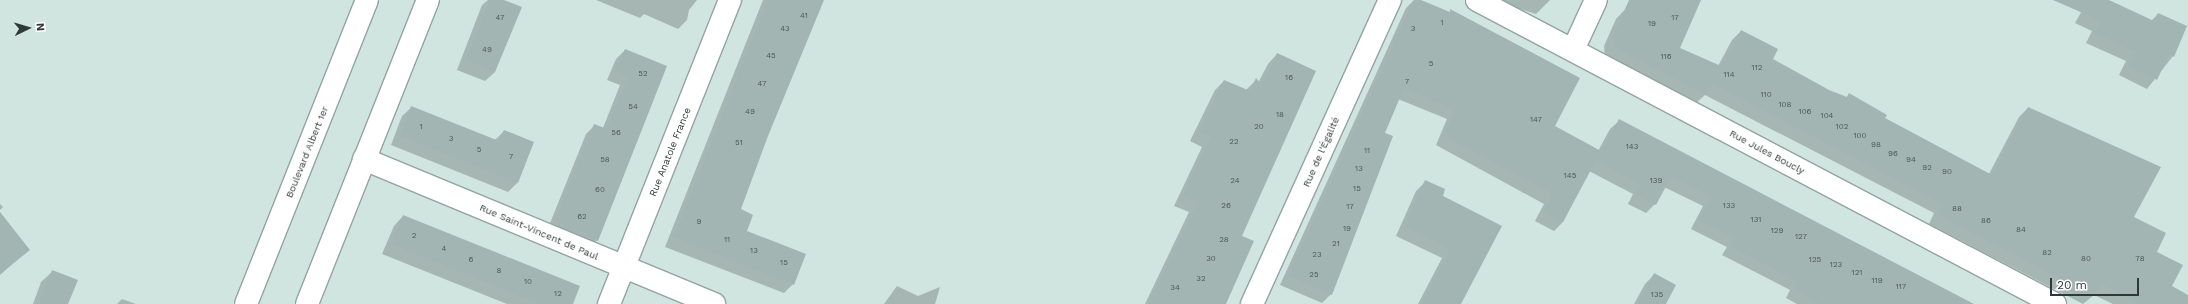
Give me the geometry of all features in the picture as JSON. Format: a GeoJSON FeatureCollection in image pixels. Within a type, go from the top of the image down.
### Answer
{"type":"FeatureCollection","features":[{"type":"Feature","properties":{"kind":"street","name":"Boulevard Albert 1er"},"geometry":{"type":"LineString","coordinates":[[246,304],[367,0]]}},
{"type":"Feature","properties":{"kind":"street"},"geometry":{"type":"LineString","coordinates":[[307,304],[428,0]]}},
{"type":"Feature","properties":{"kind":"street","name":"Rue Anatole France"},"geometry":{"type":"LineString","coordinates":[[609,304],[730,0]]}},
{"type":"Feature","properties":{"kind":"street","name":"Rue de l'Égalité"},"geometry":{"type":"LineString","coordinates":[[1252,304],[1390,0]]}},
{"type":"Feature","properties":{"kind":"street","name":"Rue Jules Boucly"},"geometry":{"type":"LineString","coordinates":[[1477,0],[2055,304]]}},
{"type":"Feature","properties":{"kind":"street"},"geometry":{"type":"LineString","coordinates":[[1573,50],[1596,0]]}},
{"type":"Feature","properties":{"kind":"street","name":"Rue Saint-Vincent de Paul"},"geometry":{"type":"LineString","coordinates":[[364,159],[714,304]]}},
{"type":"Feature","properties":{"kind":"building"},"geometry":{"type":"Polygon","coordinates":[[[490,0],[504,0],[522,7],[495,72],[466,60],[490,0]]]}},
{"type":"Feature","properties":{"kind":"building"},"geometry":{"type":"Polygon","coordinates":[[[768,0],[824,0],[768,136],[741,209],[753,215],[747,231],[806,254],[794,285],[674,237],[768,0]]]}},
{"type":"Feature","properties":{"kind":"building"},"geometry":{"type":"Polygon","coordinates":[[[1414,0],[1421,0],[1450,12],[1450,9],[1580,78],[1555,126],[1601,151],[1563,222],[1543,212],[1553,194],[1444,136],[1455,110],[1404,88],[1385,133],[1393,136],[1332,295],[1288,276],[1414,0]]]}},
{"type":"Feature","properties":{"kind":"building"},"geometry":{"type":"Polygon","coordinates":[[[1629,0],[1701,0],[1680,48],[1721,66],[1720,68],[1741,30],[1778,49],[1773,59],[1829,90],[1847,97],[1849,93],[1887,115],[1885,118],[1992,175],[2028,107],[2161,167],[2134,217],[2166,233],[2157,252],[2183,265],[2172,286],[2188,295],[2188,304],[2139,304],[2101,284],[2094,296],[1938,215],[1942,204],[1768,113],[1712,84],[1706,95],[1614,47],[1613,36],[1629,0]]]}},
{"type":"Feature","properties":{"kind":"building"},"geometry":{"type":"Polygon","coordinates":[[[2053,0],[2109,0],[2154,21],[2158,13],[2187,26],[2174,57],[2169,54],[2157,80],[2128,66],[2135,52],[2095,33],[2101,21],[2053,0]]]}},
{"type":"Feature","properties":{"kind":"building"},"geometry":{"type":"Polygon","coordinates":[[[625,49],[667,66],[598,241],[554,224],[594,124],[607,129],[628,76],[615,71],[625,49]]]}},
{"type":"Feature","properties":{"kind":"building"},"geometry":{"type":"Polygon","coordinates":[[[1277,53],[1316,71],[1242,236],[1254,241],[1226,304],[1149,304],[1197,203],[1182,196],[1211,137],[1199,132],[1224,80],[1250,91],[1256,78],[1262,85],[1277,53]]]}},
{"type":"Feature","properties":{"kind":"building"},"geometry":{"type":"Polygon","coordinates":[[[411,106],[499,141],[504,130],[534,142],[518,183],[400,136],[411,106]]]}},
{"type":"Feature","properties":{"kind":"building"},"geometry":{"type":"Polygon","coordinates":[[[1619,119],[1974,304],[1821,304],[1794,289],[1798,282],[1730,246],[1735,238],[1699,220],[1711,197],[1671,177],[1656,205],[1636,195],[1641,185],[1596,161],[1619,119]]]}},
{"type":"Feature","properties":{"kind":"building"},"geometry":{"type":"Polygon","coordinates":[[[1425,180],[1445,189],[1443,196],[1502,226],[1461,304],[1422,304],[1450,249],[1405,227],[1425,180]]]}},
{"type":"Feature","properties":{"kind":"building"},"geometry":{"type":"Polygon","coordinates":[[[0,212],[30,250],[0,274],[0,212]]]}},
{"type":"Feature","properties":{"kind":"building"},"geometry":{"type":"Polygon","coordinates":[[[403,215],[580,286],[573,304],[539,304],[391,244],[403,215]]]}},
{"type":"Feature","properties":{"kind":"building"},"geometry":{"type":"Polygon","coordinates":[[[52,270],[78,280],[68,304],[39,304],[52,270]]]}},
{"type":"Feature","properties":{"kind":"building"},"geometry":{"type":"Polygon","coordinates":[[[1654,273],[1676,285],[1666,304],[1638,304],[1654,273]]]}}]}
